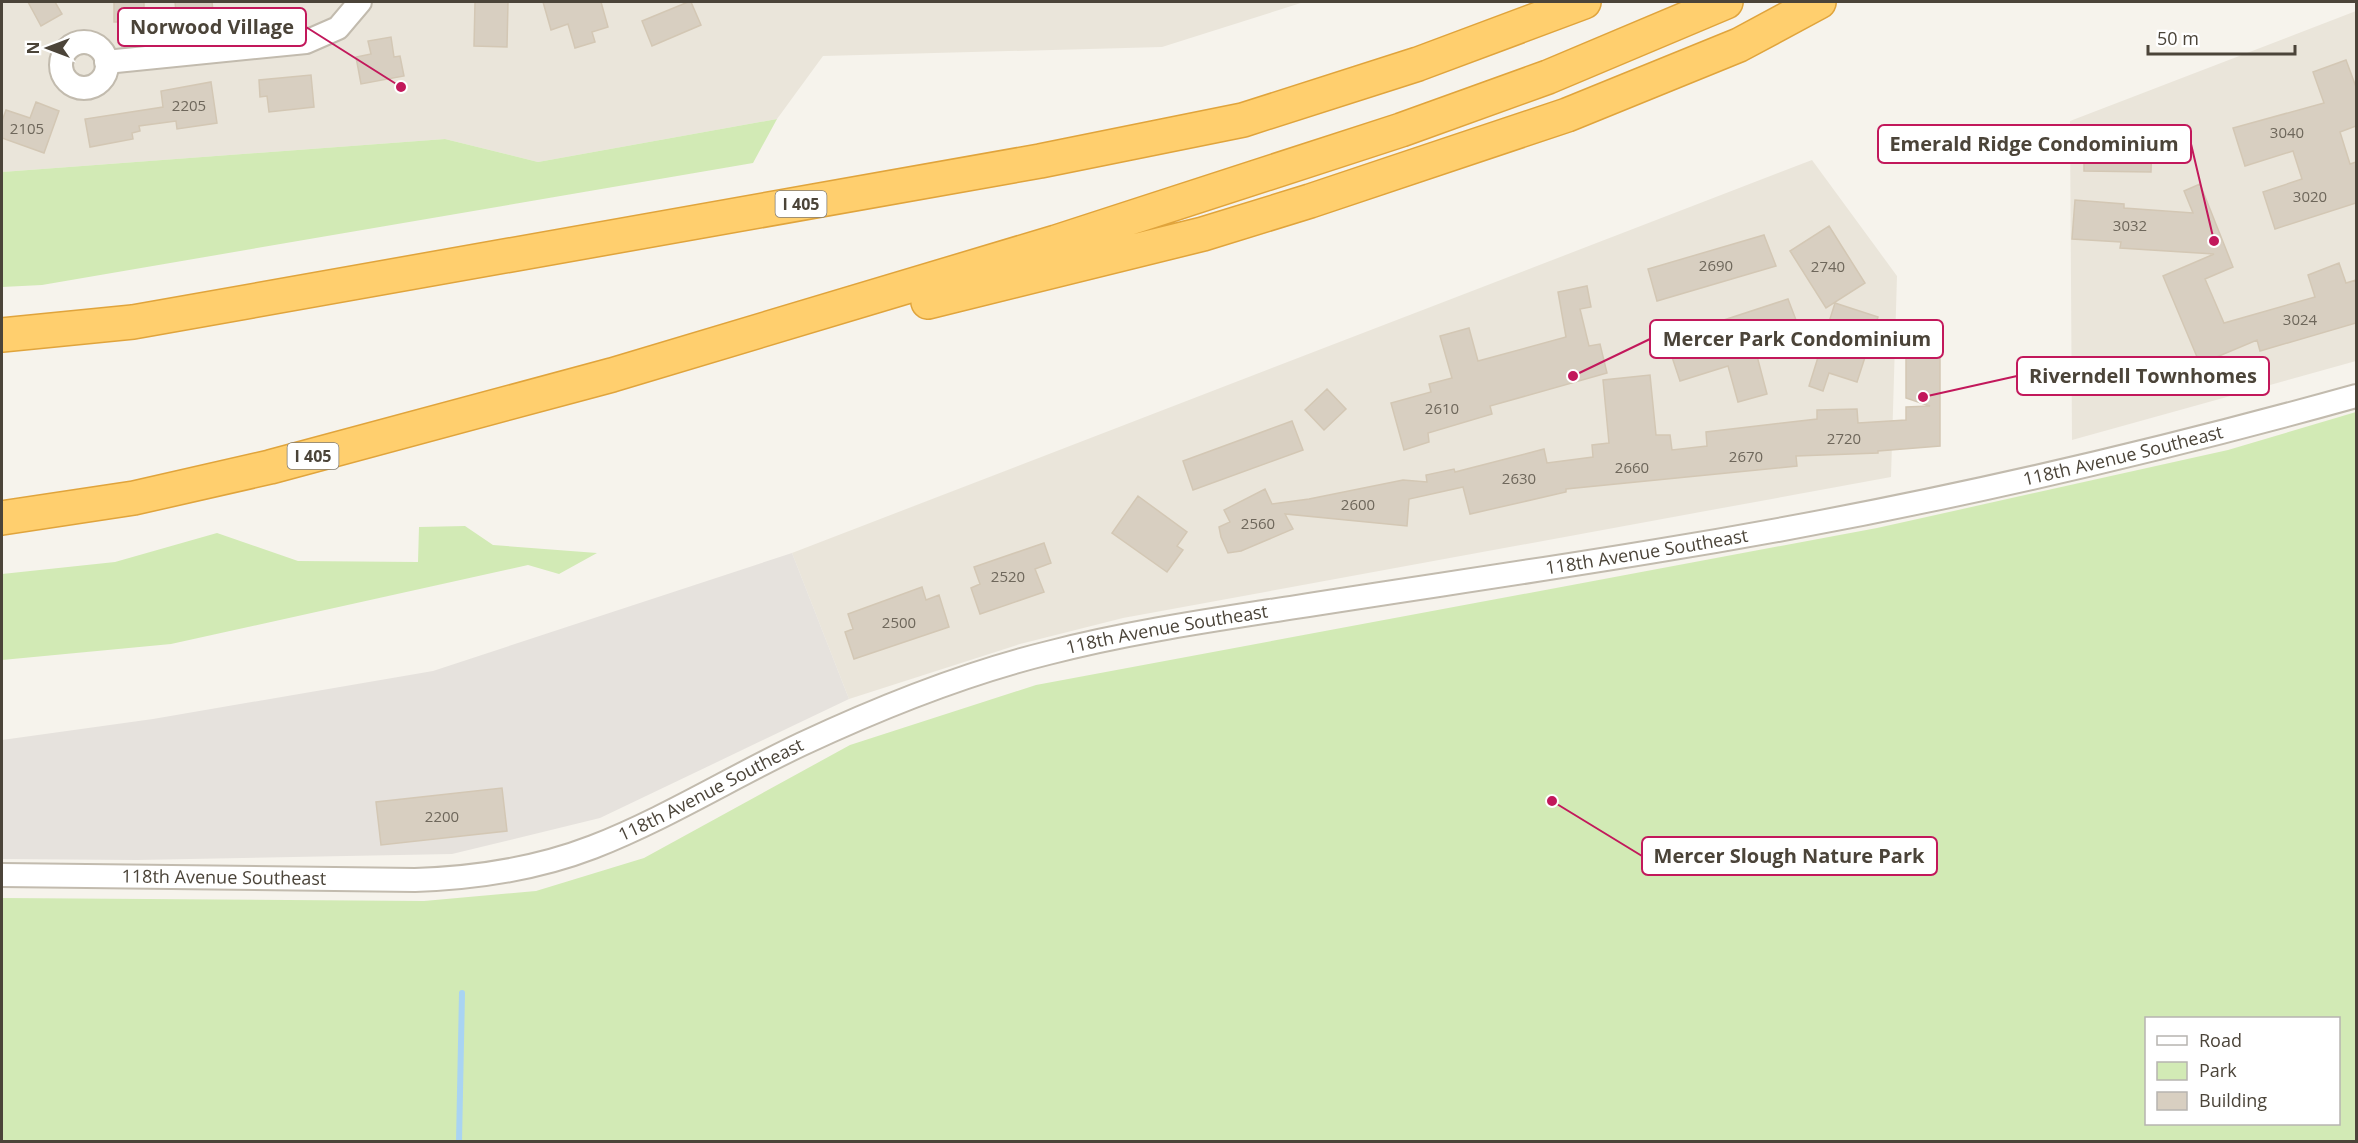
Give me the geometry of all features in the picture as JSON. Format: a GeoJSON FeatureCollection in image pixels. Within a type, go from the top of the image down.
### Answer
{"type":"FeatureCollection","features":[{"type":"Feature","properties":{"kind":"highway","name":"I 405"},"geometry":{"type":"LineString","coordinates":[[2,335],[134,322],[1040,161],[1242,120],[1418,64],[1584,2]]}},
{"type":"Feature","properties":{"kind":"highway","name":"I 405"},"geometry":{"type":"LineString","coordinates":[[2,518],[134,498],[270,467],[612,375],[1056,242],[1401,130],[1548,76],[1726,2]]}},
{"type":"Feature","properties":{"kind":"highway"},"geometry":{"type":"LineString","coordinates":[[612,375],[880,314],[1203,234],[1310,201],[1567,115],[1739,45],[1820,2]]}},
{"type":"Feature","properties":{"kind":"street"},"geometry":{"type":"LineString","coordinates":[[106,62],[306,42],[338,28],[360,2]]}},
{"type":"Feature","properties":{"kind":"street","name":"118th Avenue Southeast"},"geometry":{"type":"LineString","coordinates":[[2,875],[415,880],[481,876],[512,870],[591,847],[801,744],[909,698],[1039,655],[1173,626],[1658,551],[1903,506],[2247,427],[2356,396]]}},
{"type":"Feature","properties":{"kind":"shaded area"},"geometry":{"type":"Polygon","coordinates":[[[2,2],[1304,2],[1162,47],[823,56],[777,119],[538,162],[445,139],[2,172],[2,2]]]}},
{"type":"Feature","properties":{"kind":"shaded area"},"geometry":{"type":"Polygon","coordinates":[[[2356,11],[2356,361],[2072,440],[2070,121],[2356,11]]]}},
{"type":"Feature","properties":{"kind":"shaded area"},"geometry":{"type":"Polygon","coordinates":[[[1812,160],[1897,276],[1891,477],[1123,618],[1020,644],[849,699],[792,553],[1812,160]]]}},
{"type":"Feature","properties":{"kind":"shaded area"},"geometry":{"type":"Polygon","coordinates":[[[792,553],[849,699],[600,818],[452,854],[137,860],[2,859],[2,740],[153,719],[433,671],[792,553]]]}},
{"type":"Feature","properties":{"kind":"green space"},"geometry":{"type":"Polygon","coordinates":[[[777,119],[753,163],[42,285],[2,287],[2,172],[445,139],[538,162],[777,119]]]}},
{"type":"Feature","properties":{"kind":"green space"},"geometry":{"type":"Polygon","coordinates":[[[2356,412],[2356,1141],[2,1141],[2,898],[424,901],[536,891],[644,858],[850,745],[1036,685],[1877,528],[2228,450],[2356,412]]]}},
{"type":"Feature","properties":{"kind":"green space"},"geometry":{"type":"Polygon","coordinates":[[[465,526],[493,545],[597,553],[559,574],[528,565],[171,644],[2,660],[2,574],[115,562],[217,533],[298,561],[418,562],[419,527],[465,526]]]}},
{"type":"Feature","properties":{"kind":"building"},"geometry":{"type":"Polygon","coordinates":[[[28,2],[55,2],[62,14],[41,26],[28,2]]]}},
{"type":"Feature","properties":{"kind":"building"},"geometry":{"type":"Polygon","coordinates":[[[114,2],[144,2],[144,22],[114,22],[114,2]]]}},
{"type":"Feature","properties":{"kind":"building"},"geometry":{"type":"Polygon","coordinates":[[[175,2],[212,2],[214,19],[177,22],[175,2]]]}},
{"type":"Feature","properties":{"kind":"building"},"geometry":{"type":"Polygon","coordinates":[[[475,2],[508,2],[507,47],[474,46],[475,2]]]}},
{"type":"Feature","properties":{"kind":"building"},"geometry":{"type":"Polygon","coordinates":[[[543,2],[601,2],[608,27],[592,32],[595,42],[575,48],[568,24],[551,30],[543,2]]]}},
{"type":"Feature","properties":{"kind":"building"},"geometry":{"type":"Polygon","coordinates":[[[691,2],[701,25],[652,46],[642,21],[691,2]]]}},
{"type":"Feature","properties":{"kind":"building"},"geometry":{"type":"Polygon","coordinates":[[[391,37],[394,57],[400,56],[404,76],[361,84],[356,57],[371,54],[368,41],[391,37]]]}},
{"type":"Feature","properties":{"kind":"building"},"geometry":{"type":"Polygon","coordinates":[[[2346,60],[2356,87],[2356,126],[2340,132],[2350,164],[2356,162],[2356,203],[2275,229],[2263,192],[2302,179],[2293,151],[2245,166],[2233,128],[2324,103],[2313,72],[2346,60]]]}},
{"type":"Feature","properties":{"kind":"building"},"geometry":{"type":"Polygon","coordinates":[[[311,75],[314,107],[269,112],[267,96],[260,97],[259,80],[311,75]]]}},
{"type":"Feature","properties":{"kind":"building"},"geometry":{"type":"Polygon","coordinates":[[[211,82],[217,123],[177,129],[176,121],[139,126],[140,131],[132,133],[133,139],[90,147],[85,119],[163,107],[161,91],[211,82]]]}},
{"type":"Feature","properties":{"kind":"building"},"geometry":{"type":"Polygon","coordinates":[[[36,102],[59,111],[44,153],[2,138],[2,121],[6,110],[30,118],[36,102]]]}},
{"type":"Feature","properties":{"kind":"building"},"geometry":{"type":"Polygon","coordinates":[[[2084,132],[2152,133],[2151,172],[2084,171],[2084,132]]]}},
{"type":"Feature","properties":{"kind":"building"},"geometry":{"type":"Polygon","coordinates":[[[2200,184],[2233,267],[2205,279],[2224,323],[2315,297],[2308,275],[2339,263],[2346,283],[2356,280],[2356,323],[2260,351],[2257,340],[2200,364],[2163,276],[2214,254],[2120,248],[2121,242],[2072,239],[2075,200],[2124,204],[2124,208],[2193,213],[2184,191],[2200,184]]]}},
{"type":"Feature","properties":{"kind":"building"},"geometry":{"type":"Polygon","coordinates":[[[1829,226],[1865,283],[1826,308],[1790,251],[1829,226]]]}},
{"type":"Feature","properties":{"kind":"building"},"geometry":{"type":"Polygon","coordinates":[[[1764,235],[1776,266],[1657,301],[1648,269],[1764,235]]]}},
{"type":"Feature","properties":{"kind":"building"},"geometry":{"type":"Polygon","coordinates":[[[1587,286],[1591,307],[1580,309],[1589,346],[1600,344],[1607,373],[1490,406],[1492,414],[1428,433],[1429,442],[1404,450],[1391,403],[1431,392],[1429,384],[1452,378],[1440,336],[1469,328],[1478,361],[1566,337],[1558,292],[1587,286]]]}},
{"type":"Feature","properties":{"kind":"building"},"geometry":{"type":"Polygon","coordinates":[[[1788,299],[1796,320],[1769,330],[1776,350],[1757,356],[1767,394],[1738,402],[1728,366],[1680,381],[1671,354],[1683,350],[1678,335],[1788,299]]]}},
{"type":"Feature","properties":{"kind":"building"},"geometry":{"type":"Polygon","coordinates":[[[1835,303],[1878,317],[1857,382],[1829,373],[1823,391],[1809,386],[1835,303]]]}},
{"type":"Feature","properties":{"kind":"building"},"geometry":{"type":"Polygon","coordinates":[[[1940,346],[1940,446],[1878,451],[1878,453],[1796,456],[1797,466],[1566,489],[1566,492],[1470,514],[1463,487],[1409,499],[1407,526],[1285,514],[1293,529],[1241,551],[1228,553],[1221,537],[1219,527],[1230,522],[1224,510],[1265,489],[1272,504],[1403,480],[1427,482],[1426,475],[1454,469],[1455,472],[1544,449],[1547,463],[1593,457],[1592,445],[1609,443],[1603,380],[1650,375],[1656,435],[1670,435],[1672,450],[1707,446],[1706,432],[1817,419],[1817,410],[1857,409],[1858,423],[1906,420],[1906,407],[1930,406],[1906,398],[1906,347],[1940,346]]]}},
{"type":"Feature","properties":{"kind":"building"},"geometry":{"type":"Polygon","coordinates":[[[1327,389],[1346,409],[1324,430],[1305,410],[1327,389]]]}},
{"type":"Feature","properties":{"kind":"building"},"geometry":{"type":"Polygon","coordinates":[[[1292,421],[1303,450],[1193,490],[1183,461],[1292,421]]]}},
{"type":"Feature","properties":{"kind":"building"},"geometry":{"type":"Polygon","coordinates":[[[1138,496],[1187,532],[1177,546],[1183,550],[1167,572],[1112,533],[1138,496]]]}},
{"type":"Feature","properties":{"kind":"building"},"geometry":{"type":"Polygon","coordinates":[[[1044,543],[1051,563],[1035,569],[1044,592],[980,614],[971,588],[980,584],[974,567],[1044,543]]]}},
{"type":"Feature","properties":{"kind":"building"},"geometry":{"type":"Polygon","coordinates":[[[922,587],[926,600],[939,595],[949,627],[854,659],[845,632],[853,629],[848,614],[922,587]]]}},
{"type":"Feature","properties":{"kind":"building"},"geometry":{"type":"Polygon","coordinates":[[[502,788],[507,831],[381,845],[376,802],[502,788]]]}},
{"type":"Feature","properties":{"kind":"waterway"},"geometry":{"type":"LineString","coordinates":[[459,1142],[462,993]]}},
{"type":"Feature","properties":{"kind":"place","name":"Norwood Village"},"geometry":{"type":"Point","coordinates":[401,87]}},
{"type":"Feature","properties":{"kind":"place","name":"Emerald Ridge Condominium"},"geometry":{"type":"Point","coordinates":[2214,241]}},
{"type":"Feature","properties":{"kind":"place","name":"Mercer Park Condominium"},"geometry":{"type":"Point","coordinates":[1573,376]}},
{"type":"Feature","properties":{"kind":"place","name":"Riverndell Townhomes"},"geometry":{"type":"Point","coordinates":[1923,397]}},
{"type":"Feature","properties":{"kind":"place","name":"Mercer Slough Nature Park"},"geometry":{"type":"Point","coordinates":[1552,801]}}]}
